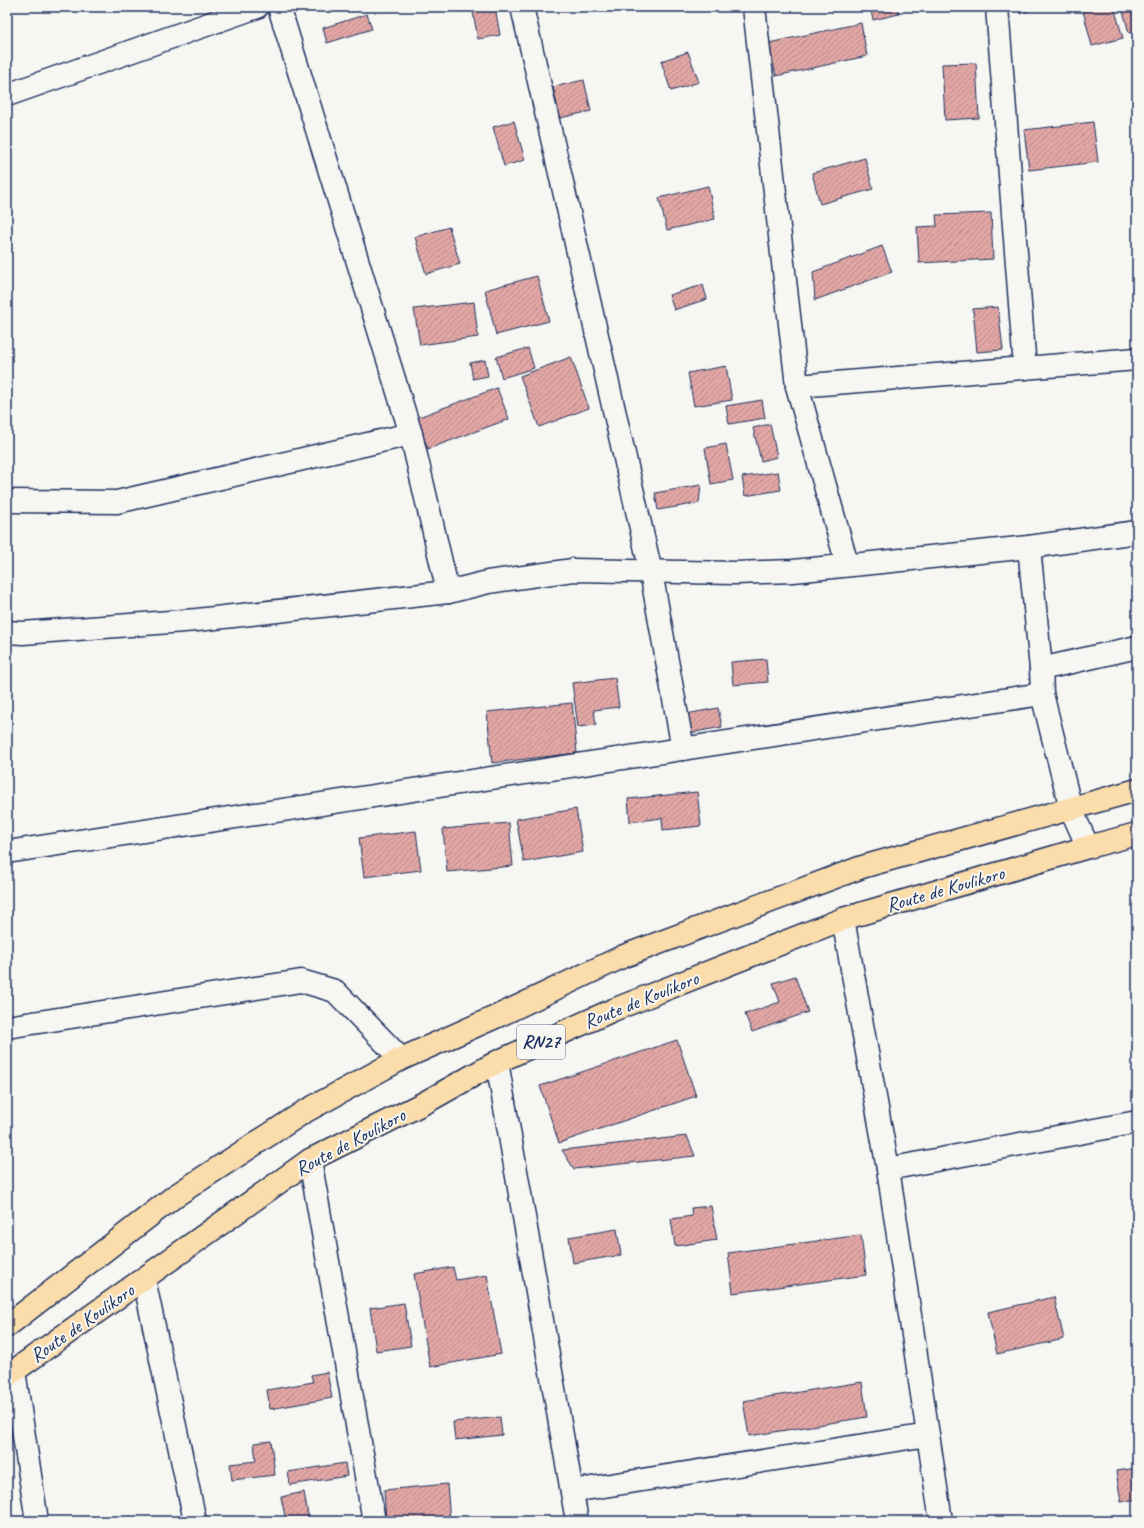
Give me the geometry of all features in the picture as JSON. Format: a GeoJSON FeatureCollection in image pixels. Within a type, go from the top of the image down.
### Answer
{"type":"FeatureCollection","features":[{"type":"Feature","properties":{"kind":"main road","name":"Route de Koulikoro"},"geometry":{"type":"LineString","coordinates":[[7,1326],[174,1196],[304,1112],[401,1059],[631,953],[862,867],[1137,790]]}},
{"type":"Feature","properties":{"kind":"main road","name":"Route de Koulikoro"},"geometry":{"type":"LineString","coordinates":[[11,1373],[310,1160],[426,1102],[497,1062],[612,1010],[843,919],[1137,834]]}},
{"type":"Feature","properties":{"kind":"street"},"geometry":{"type":"LineString","coordinates":[[7,95],[257,7]]}},
{"type":"Feature","properties":{"kind":"street"},"geometry":{"type":"LineString","coordinates":[[279,7],[411,434],[448,592]]}},
{"type":"Feature","properties":{"kind":"street"},"geometry":{"type":"LineString","coordinates":[[522,7],[651,572],[683,749]]}},
{"type":"Feature","properties":{"kind":"street"},"geometry":{"type":"LineString","coordinates":[[754,7],[797,386],[847,564]]}},
{"type":"Feature","properties":{"kind":"street"},"geometry":{"type":"LineString","coordinates":[[997,7],[1025,368]]}},
{"type":"Feature","properties":{"kind":"street"},"geometry":{"type":"LineString","coordinates":[[797,386],[1137,359]]}},
{"type":"Feature","properties":{"kind":"street"},"geometry":{"type":"LineString","coordinates":[[7,501],[117,502],[411,434]]}},
{"type":"Feature","properties":{"kind":"street"},"geometry":{"type":"LineString","coordinates":[[7,632],[23,633],[197,620],[448,592],[488,582],[573,570],[736,573],[786,571],[1029,547],[1137,532]]}},
{"type":"Feature","properties":{"kind":"street"},"geometry":{"type":"LineString","coordinates":[[1029,547],[1041,669],[1042,694],[1071,809],[1088,847]]}},
{"type":"Feature","properties":{"kind":"street"},"geometry":{"type":"LineString","coordinates":[[1041,669],[1137,647]]}},
{"type":"Feature","properties":{"kind":"street"},"geometry":{"type":"LineString","coordinates":[[7,852],[1042,694]]}},
{"type":"Feature","properties":{"kind":"street"},"geometry":{"type":"LineString","coordinates":[[843,919],[888,1169],[941,1521]]}},
{"type":"Feature","properties":{"kind":"street"},"geometry":{"type":"LineString","coordinates":[[7,1027],[301,981],[335,991],[401,1059]]}},
{"type":"Feature","properties":{"kind":"street"},"geometry":{"type":"LineString","coordinates":[[497,1062],[577,1521]]}},
{"type":"Feature","properties":{"kind":"street"},"geometry":{"type":"LineString","coordinates":[[888,1169],[1137,1122]]}},
{"type":"Feature","properties":{"kind":"street"},"geometry":{"type":"LineString","coordinates":[[310,1160],[374,1521]]}},
{"type":"Feature","properties":{"kind":"street"},"geometry":{"type":"LineString","coordinates":[[144,1279],[195,1521]]}},
{"type":"Feature","properties":{"kind":"street"},"geometry":{"type":"LineString","coordinates":[[11,1373],[37,1521]]}},
{"type":"Feature","properties":{"kind":"street"},"geometry":{"type":"LineString","coordinates":[[572,1491],[928,1435]]}},
{"type":"Feature","properties":{"kind":"building"},"geometry":{"type":"Polygon","coordinates":[[[472,7],[495,7],[500,35],[478,39],[472,7]]]}},
{"type":"Feature","properties":{"kind":"building"},"geometry":{"type":"Polygon","coordinates":[[[870,7],[897,7],[899,14],[873,20],[870,7]]]}},
{"type":"Feature","properties":{"kind":"building"},"geometry":{"type":"Polygon","coordinates":[[[1020,7],[1037,7],[1020,14],[1020,7]]]}},
{"type":"Feature","properties":{"kind":"building"},"geometry":{"type":"Polygon","coordinates":[[[1082,7],[1114,7],[1123,38],[1092,46],[1082,7]]]}},
{"type":"Feature","properties":{"kind":"building"},"geometry":{"type":"Polygon","coordinates":[[[1122,7],[1137,7],[1137,31],[1129,33],[1122,7]]]}},
{"type":"Feature","properties":{"kind":"building"},"geometry":{"type":"Polygon","coordinates":[[[367,14],[372,29],[327,43],[323,28],[367,14]]]}},
{"type":"Feature","properties":{"kind":"building"},"geometry":{"type":"Polygon","coordinates":[[[861,23],[867,56],[776,76],[769,43],[861,23]]]}},
{"type":"Feature","properties":{"kind":"building"},"geometry":{"type":"Polygon","coordinates":[[[688,52],[699,82],[671,91],[661,61],[688,52]]]}},
{"type":"Feature","properties":{"kind":"building"},"geometry":{"type":"Polygon","coordinates":[[[976,63],[979,118],[945,120],[942,64],[976,63]]]}},
{"type":"Feature","properties":{"kind":"building"},"geometry":{"type":"Polygon","coordinates":[[[584,80],[591,111],[560,118],[553,87],[584,80]]]}},
{"type":"Feature","properties":{"kind":"building"},"geometry":{"type":"Polygon","coordinates":[[[514,121],[525,160],[504,166],[493,127],[514,121]]]}},
{"type":"Feature","properties":{"kind":"building"},"geometry":{"type":"Polygon","coordinates":[[[1093,122],[1098,162],[1029,170],[1024,130],[1093,122]]]}},
{"type":"Feature","properties":{"kind":"building"},"geometry":{"type":"Polygon","coordinates":[[[865,158],[873,189],[820,204],[812,173],[865,158]]]}},
{"type":"Feature","properties":{"kind":"building"},"geometry":{"type":"Polygon","coordinates":[[[708,186],[715,219],[667,230],[659,198],[708,186]]]}},
{"type":"Feature","properties":{"kind":"building"},"geometry":{"type":"Polygon","coordinates":[[[991,213],[993,259],[919,263],[917,227],[937,226],[936,215],[991,213]]]}},
{"type":"Feature","properties":{"kind":"building"},"geometry":{"type":"Polygon","coordinates":[[[449,227],[460,264],[426,274],[415,237],[449,227]]]}},
{"type":"Feature","properties":{"kind":"building"},"geometry":{"type":"Polygon","coordinates":[[[882,246],[892,272],[815,300],[813,272],[882,246]]]}},
{"type":"Feature","properties":{"kind":"building"},"geometry":{"type":"Polygon","coordinates":[[[537,276],[549,321],[496,335],[485,290],[537,276]]]}},
{"type":"Feature","properties":{"kind":"building"},"geometry":{"type":"Polygon","coordinates":[[[703,285],[707,299],[674,310],[669,295],[703,285]]]}},
{"type":"Feature","properties":{"kind":"building"},"geometry":{"type":"Polygon","coordinates":[[[474,302],[478,337],[420,345],[414,309],[474,302]]]}},
{"type":"Feature","properties":{"kind":"building"},"geometry":{"type":"Polygon","coordinates":[[[998,307],[1003,350],[977,352],[973,309],[998,307]]]}},
{"type":"Feature","properties":{"kind":"building"},"geometry":{"type":"Polygon","coordinates":[[[528,348],[534,368],[502,378],[496,357],[528,348]]]}},
{"type":"Feature","properties":{"kind":"building"},"geometry":{"type":"Polygon","coordinates":[[[571,357],[589,408],[539,427],[520,376],[571,357]]]}},
{"type":"Feature","properties":{"kind":"building"},"geometry":{"type":"Polygon","coordinates":[[[485,360],[488,376],[473,379],[470,363],[485,360]]]}},
{"type":"Feature","properties":{"kind":"building"},"geometry":{"type":"Polygon","coordinates":[[[726,366],[732,400],[694,406],[688,373],[726,366]]]}},
{"type":"Feature","properties":{"kind":"building"},"geometry":{"type":"Polygon","coordinates":[[[497,388],[509,419],[428,449],[416,418],[497,388]]]}},
{"type":"Feature","properties":{"kind":"building"},"geometry":{"type":"Polygon","coordinates":[[[762,400],[765,418],[729,424],[726,406],[762,400]]]}},
{"type":"Feature","properties":{"kind":"building"},"geometry":{"type":"Polygon","coordinates":[[[770,424],[777,457],[761,461],[753,428],[770,424]]]}},
{"type":"Feature","properties":{"kind":"building"},"geometry":{"type":"Polygon","coordinates":[[[726,444],[733,480],[711,484],[705,448],[726,444]]]}},
{"type":"Feature","properties":{"kind":"building"},"geometry":{"type":"Polygon","coordinates":[[[778,472],[781,490],[745,496],[742,477],[778,472]]]}},
{"type":"Feature","properties":{"kind":"building"},"geometry":{"type":"Polygon","coordinates":[[[701,485],[699,503],[658,510],[655,493],[701,485]]]}},
{"type":"Feature","properties":{"kind":"building"},"geometry":{"type":"Polygon","coordinates":[[[766,659],[768,682],[733,685],[731,662],[766,659]]]}},
{"type":"Feature","properties":{"kind":"building"},"geometry":{"type":"Polygon","coordinates":[[[615,678],[619,707],[594,710],[596,725],[578,727],[572,683],[615,678]]]}},
{"type":"Feature","properties":{"kind":"building"},"geometry":{"type":"Polygon","coordinates":[[[572,703],[577,753],[492,763],[487,712],[572,703]]]}},
{"type":"Feature","properties":{"kind":"building"},"geometry":{"type":"Polygon","coordinates":[[[718,708],[722,727],[690,733],[686,714],[718,708]]]}},
{"type":"Feature","properties":{"kind":"building"},"geometry":{"type":"Polygon","coordinates":[[[697,792],[701,826],[663,830],[662,818],[630,822],[628,799],[697,792]]]}},
{"type":"Feature","properties":{"kind":"building"},"geometry":{"type":"Polygon","coordinates":[[[576,809],[583,852],[524,862],[516,819],[576,809]]]}},
{"type":"Feature","properties":{"kind":"building"},"geometry":{"type":"Polygon","coordinates":[[[509,823],[513,866],[447,872],[443,829],[509,823]]]}},
{"type":"Feature","properties":{"kind":"building"},"geometry":{"type":"Polygon","coordinates":[[[416,831],[421,870],[364,877],[359,838],[416,831]]]}},
{"type":"Feature","properties":{"kind":"building"},"geometry":{"type":"Polygon","coordinates":[[[795,976],[808,1012],[752,1032],[745,1014],[780,1002],[773,983],[795,976]]]}},
{"type":"Feature","properties":{"kind":"building"},"geometry":{"type":"Polygon","coordinates":[[[677,1040],[696,1096],[559,1143],[540,1086],[677,1040]]]}},
{"type":"Feature","properties":{"kind":"building"},"geometry":{"type":"Polygon","coordinates":[[[687,1136],[695,1156],[574,1169],[562,1150],[687,1136]]]}},
{"type":"Feature","properties":{"kind":"building"},"geometry":{"type":"Polygon","coordinates":[[[711,1206],[717,1240],[675,1246],[671,1219],[692,1216],[691,1208],[711,1206]]]}},
{"type":"Feature","properties":{"kind":"building"},"geometry":{"type":"Polygon","coordinates":[[[617,1229],[621,1255],[573,1263],[569,1237],[617,1229]]]}},
{"type":"Feature","properties":{"kind":"building"},"geometry":{"type":"Polygon","coordinates":[[[861,1235],[866,1275],[733,1293],[728,1253],[861,1235]]]}},
{"type":"Feature","properties":{"kind":"building"},"geometry":{"type":"Polygon","coordinates":[[[453,1267],[456,1280],[487,1275],[501,1354],[430,1367],[414,1274],[453,1267]]]}},
{"type":"Feature","properties":{"kind":"building"},"geometry":{"type":"Polygon","coordinates":[[[1054,1297],[1064,1339],[997,1354],[988,1312],[1054,1297]]]}},
{"type":"Feature","properties":{"kind":"building"},"geometry":{"type":"Polygon","coordinates":[[[404,1303],[411,1346],[376,1351],[370,1308],[404,1303]]]}},
{"type":"Feature","properties":{"kind":"building"},"geometry":{"type":"Polygon","coordinates":[[[327,1372],[332,1398],[270,1409],[267,1390],[313,1382],[311,1375],[327,1372]]]}},
{"type":"Feature","properties":{"kind":"building"},"geometry":{"type":"Polygon","coordinates":[[[862,1382],[867,1417],[749,1436],[743,1401],[862,1382]]]}},
{"type":"Feature","properties":{"kind":"building"},"geometry":{"type":"Polygon","coordinates":[[[500,1417],[502,1435],[455,1440],[453,1422],[500,1417]]]}},
{"type":"Feature","properties":{"kind":"building"},"geometry":{"type":"Polygon","coordinates":[[[271,1441],[275,1475],[232,1480],[230,1464],[256,1461],[254,1443],[271,1441]]]}},
{"type":"Feature","properties":{"kind":"building"},"geometry":{"type":"Polygon","coordinates":[[[345,1463],[347,1476],[290,1485],[288,1472],[345,1463]]]}},
{"type":"Feature","properties":{"kind":"building"},"geometry":{"type":"Polygon","coordinates":[[[1137,1468],[1137,1499],[1121,1502],[1116,1471],[1137,1468]]]}},
{"type":"Feature","properties":{"kind":"building"},"geometry":{"type":"Polygon","coordinates":[[[447,1484],[450,1521],[386,1521],[384,1490],[447,1484]]]}},
{"type":"Feature","properties":{"kind":"building"},"geometry":{"type":"Polygon","coordinates":[[[304,1492],[309,1521],[286,1521],[281,1497],[304,1492]]]}}]}
